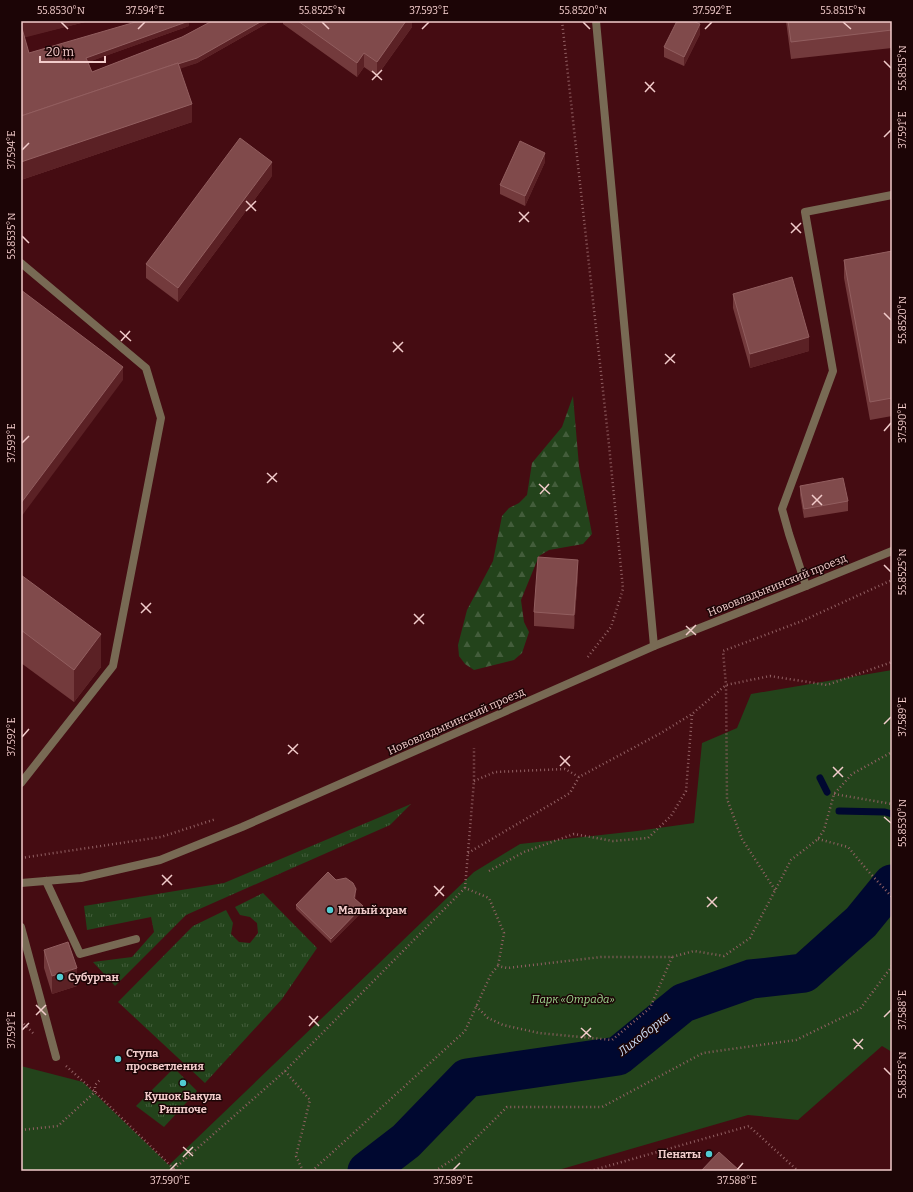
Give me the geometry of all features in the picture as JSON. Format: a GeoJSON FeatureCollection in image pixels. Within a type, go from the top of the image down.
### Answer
{"type":"FeatureCollection","features":[{"type":"Feature","properties":{"kind":"street"},"geometry":{"type":"LineString","coordinates":[[596,21],[654,646]]}},
{"type":"Feature","properties":{"kind":"street"},"geometry":{"type":"LineString","coordinates":[[806,586],[782,509],[833,372],[805,212],[892,195]]}},
{"type":"Feature","properties":{"kind":"street"},"geometry":{"type":"LineString","coordinates":[[21,264],[146,368],[161,418],[112,666],[21,783]]}},
{"type":"Feature","properties":{"kind":"street","name":"Нововладыкинский проезд"},"geometry":{"type":"LineString","coordinates":[[21,883],[81,878],[160,860],[242,827],[654,646],[892,551]]}},
{"type":"Feature","properties":{"kind":"street"},"geometry":{"type":"LineString","coordinates":[[46,881],[80,954],[136,939]]}},
{"type":"Feature","properties":{"kind":"street"},"geometry":{"type":"LineString","coordinates":[[21,927],[56,1057]]}},
{"type":"Feature","properties":{"kind":"path"},"geometry":{"type":"LineString","coordinates":[[562,21],[623,589],[611,627],[586,660]]}},
{"type":"Feature","properties":{"kind":"path"},"geometry":{"type":"LineString","coordinates":[[775,890],[742,839],[727,799],[726,685],[723,651],[802,621],[892,580]]}},
{"type":"Feature","properties":{"kind":"path"},"geometry":{"type":"LineString","coordinates":[[468,853],[570,793],[579,777],[692,714],[726,685],[770,676],[827,685],[892,662]]}},
{"type":"Feature","properties":{"kind":"path"},"geometry":{"type":"LineString","coordinates":[[490,871],[524,852],[574,834],[613,841],[648,838],[672,816],[686,791],[692,714]]}},
{"type":"Feature","properties":{"kind":"path"},"geometry":{"type":"LineString","coordinates":[[100,1080],[95,1085],[95,1092],[175,1170],[285,1071],[465,888],[474,781],[474,748]]}},
{"type":"Feature","properties":{"kind":"path"},"geometry":{"type":"LineString","coordinates":[[498,966],[507,968],[601,957],[672,956],[694,951],[724,956],[750,938],[791,860],[818,839],[824,830],[834,794],[852,774],[892,752]]}},
{"type":"Feature","properties":{"kind":"path"},"geometry":{"type":"LineString","coordinates":[[474,781],[495,772],[557,769],[565,769],[579,777]]}},
{"type":"Feature","properties":{"kind":"path"},"geometry":{"type":"LineString","coordinates":[[834,794],[892,804]]}},
{"type":"Feature","properties":{"kind":"path"},"geometry":{"type":"LineString","coordinates":[[21,858],[161,837],[217,819]]}},
{"type":"Feature","properties":{"kind":"path"},"geometry":{"type":"LineString","coordinates":[[818,839],[848,847],[892,897]]}},
{"type":"Feature","properties":{"kind":"path"},"geometry":{"type":"LineString","coordinates":[[312,1171],[465,1031],[491,974],[498,966],[504,933],[489,898],[465,888]]}},
{"type":"Feature","properties":{"kind":"path"},"geometry":{"type":"LineString","coordinates":[[476,1006],[488,1018],[503,1025],[539,1033],[612,1040],[650,1008],[672,956]]}},
{"type":"Feature","properties":{"kind":"path"},"geometry":{"type":"LineString","coordinates":[[435,1171],[458,1156],[507,1107],[602,1107],[703,1054],[796,1040],[860,1009],[892,966]]}},
{"type":"Feature","properties":{"kind":"path"},"geometry":{"type":"LineString","coordinates":[[285,1071],[310,1100],[296,1156],[302,1171]]}},
{"type":"Feature","properties":{"kind":"path"},"geometry":{"type":"LineString","coordinates":[[21,1130],[58,1126],[95,1092]]}},
{"type":"Feature","properties":{"kind":"path"},"geometry":{"type":"LineString","coordinates":[[590,1171],[749,1126],[798,1171]]}},
{"type":"Feature","properties":{"kind":"green space"},"geometry":{"type":"Polygon","coordinates":[[[573,396],[579,466],[592,534],[583,544],[549,550],[539,556],[521,600],[524,622],[529,632],[522,653],[514,660],[474,670],[465,664],[459,656],[458,645],[467,610],[493,561],[502,516],[509,508],[519,503],[527,495],[532,463],[562,427],[573,396]]]}},
{"type":"Feature","properties":{"kind":"green space","name":"Парк «Отрада»"},"geometry":{"type":"Polygon","coordinates":[[[892,670],[892,1052],[882,1046],[798,1120],[748,1115],[555,1171],[21,1171],[21,1066],[83,1082],[169,1165],[474,872],[520,844],[694,823],[702,743],[737,728],[751,694],[892,670]]]}},
{"type":"Feature","properties":{"kind":"green space"},"geometry":{"type":"Polygon","coordinates":[[[411,804],[390,825],[186,915],[115,986],[93,962],[132,957],[154,932],[151,917],[87,930],[84,906],[224,883],[411,804]]]}},
{"type":"Feature","properties":{"kind":"green space"},"geometry":{"type":"Polygon","coordinates":[[[263,893],[317,948],[282,999],[205,1083],[118,1002],[193,926],[226,910],[233,923],[231,934],[239,942],[250,943],[258,933],[257,923],[250,917],[240,915],[235,907],[263,893]]]}},
{"type":"Feature","properties":{"kind":"green space"},"geometry":{"type":"Polygon","coordinates":[[[174,1068],[197,1091],[164,1127],[136,1106],[174,1068]]]}},
{"type":"Feature","properties":{"kind":"building"},"geometry":{"type":"Polygon","coordinates":[[[139,21],[189,21],[86,58],[92,72],[182,37],[212,21],[262,21],[197,58],[21,116],[21,25],[29,53],[139,21]]]}},
{"type":"Feature","properties":{"kind":"building"},"geometry":{"type":"Polygon","coordinates":[[[298,21],[406,21],[377,62],[364,53],[357,63],[298,21]]]}},
{"type":"Feature","properties":{"kind":"building"},"geometry":{"type":"Polygon","coordinates":[[[677,21],[693,21],[700,24],[684,57],[664,47],[677,21]]]}},
{"type":"Feature","properties":{"kind":"building"},"geometry":{"type":"Polygon","coordinates":[[[788,21],[892,21],[892,30],[791,42],[788,21]]]}},
{"type":"Feature","properties":{"kind":"building"},"geometry":{"type":"Polygon","coordinates":[[[178,63],[192,104],[21,162],[21,116],[178,63]]]}},
{"type":"Feature","properties":{"kind":"building"},"geometry":{"type":"Polygon","coordinates":[[[240,138],[272,162],[178,288],[146,264],[240,138]]]}},
{"type":"Feature","properties":{"kind":"building"},"geometry":{"type":"Polygon","coordinates":[[[520,141],[545,153],[525,196],[500,185],[520,141]]]}},
{"type":"Feature","properties":{"kind":"building"},"geometry":{"type":"Polygon","coordinates":[[[892,251],[892,398],[870,402],[844,260],[892,251]]]}},
{"type":"Feature","properties":{"kind":"building"},"geometry":{"type":"Polygon","coordinates":[[[792,277],[809,337],[750,354],[733,294],[792,277]]]}},
{"type":"Feature","properties":{"kind":"building"},"geometry":{"type":"Polygon","coordinates":[[[21,290],[123,367],[21,503],[21,290]]]}},
{"type":"Feature","properties":{"kind":"building"},"geometry":{"type":"Polygon","coordinates":[[[843,478],[848,501],[804,509],[800,486],[843,478]]]}},
{"type":"Feature","properties":{"kind":"building"},"geometry":{"type":"Polygon","coordinates":[[[538,557],[578,560],[574,615],[534,612],[538,557]]]}},
{"type":"Feature","properties":{"kind":"building"},"geometry":{"type":"Polygon","coordinates":[[[21,575],[101,634],[74,670],[21,630],[21,575]]]}},
{"type":"Feature","properties":{"kind":"building","name":"Малый храм"},"geometry":{"type":"Polygon","coordinates":[[[328,872],[336,880],[346,878],[353,883],[356,889],[354,898],[363,906],[331,939],[296,905],[328,872]]]}},
{"type":"Feature","properties":{"kind":"building"},"geometry":{"type":"Polygon","coordinates":[[[68,942],[77,968],[52,976],[44,950],[68,942]]]}},
{"type":"Feature","properties":{"kind":"building"},"geometry":{"type":"Polygon","coordinates":[[[719,1152],[740,1171],[701,1171],[719,1152]]]}},
{"type":"Feature","properties":{"kind":"waterway"},"geometry":{"type":"LineString","coordinates":[[820,778],[827,792]]}},
{"type":"Feature","properties":{"kind":"waterway"},"geometry":{"type":"LineString","coordinates":[[839,811],[885,812],[892,814]]}},
{"type":"Feature","properties":{"kind":"waterway","name":"Лихоборка"},"geometry":{"type":"LineString","coordinates":[[367,1171],[406,1141],[467,1078],[618,1056],[683,1003],[751,979],[804,973],[861,922],[892,884]]}},
{"type":"Feature","properties":{"kind":"place","name":"Малый храм"},"geometry":{"type":"Point","coordinates":[330,910]}},
{"type":"Feature","properties":{"kind":"place","name":"Субурган"},"geometry":{"type":"Point","coordinates":[60,977]}},
{"type":"Feature","properties":{"kind":"place","name":"Ступа просветления"},"geometry":{"type":"Point","coordinates":[118,1059]}},
{"type":"Feature","properties":{"kind":"place","name":"Кушок Бакула Ринпоче"},"geometry":{"type":"Point","coordinates":[183,1083]}},
{"type":"Feature","properties":{"kind":"place","name":"Пенаты"},"geometry":{"type":"Point","coordinates":[709,1154]}}]}
